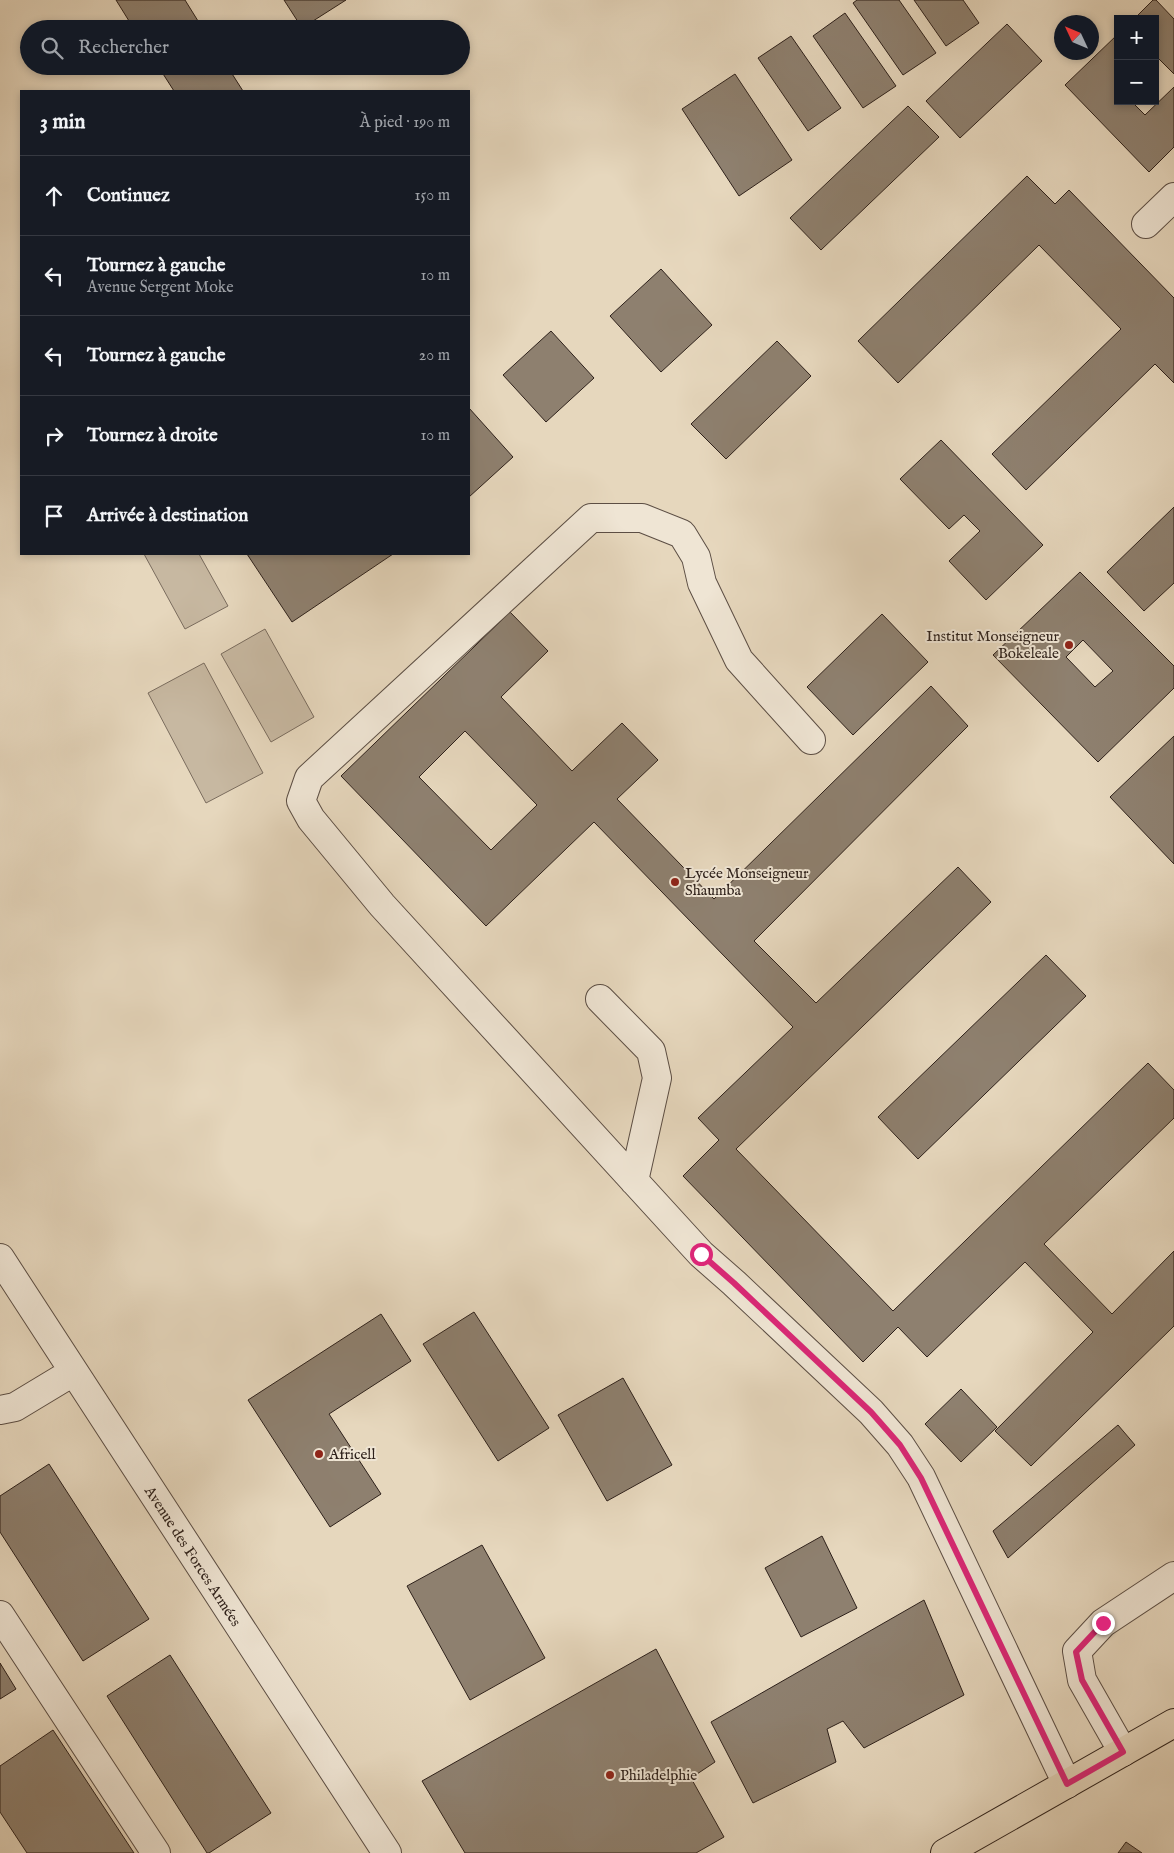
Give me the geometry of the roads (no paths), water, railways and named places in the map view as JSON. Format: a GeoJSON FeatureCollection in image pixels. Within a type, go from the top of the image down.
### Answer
{"type":"FeatureCollection","features":[{"type":"Feature","properties":{"kind":"main road"},"geometry":{"type":"LineString","coordinates":[[945,1853],[1174,1723]]}},
{"type":"Feature","properties":{"kind":"street"},"geometry":{"type":"LineString","coordinates":[[1146,224],[1174,197]]}},
{"type":"Feature","properties":{"kind":"street"},"geometry":{"type":"LineString","coordinates":[[812,740],[739,660],[702,583],[696,557],[682,534],[642,518],[591,518],[309,778],[301,801],[311,819],[382,905],[701,1254],[871,1412],[900,1445],[921,1478],[942,1520],[1067,1784]]}},
{"type":"Feature","properties":{"kind":"street"},"geometry":{"type":"LineString","coordinates":[[600,999],[651,1051],[657,1078],[634,1181]]}},
{"type":"Feature","properties":{"kind":"street","name":"Avenue des Forces Armées"},"geometry":{"type":"LineString","coordinates":[[0,1258],[387,1853]]}},
{"type":"Feature","properties":{"kind":"street"},"geometry":{"type":"LineString","coordinates":[[0,1410],[15,1407],[73,1372]]}},
{"type":"Feature","properties":{"kind":"street"},"geometry":{"type":"LineString","coordinates":[[1123,1752],[1082,1680],[1076,1652],[1103,1623],[1174,1576]]}},
{"type":"Feature","properties":{"kind":"street"},"geometry":{"type":"LineString","coordinates":[[0,1615],[156,1853]]}},
{"type":"Feature","properties":{"kind":"place","name":"Institut Monseigneur Bokeleale"},"geometry":{"type":"Point","coordinates":[1069,645]}},
{"type":"Feature","properties":{"kind":"place","name":"Lycée Monseigneur Shaumba"},"geometry":{"type":"Point","coordinates":[675,882]}},
{"type":"Feature","properties":{"kind":"place","name":"Africell"},"geometry":{"type":"Point","coordinates":[319,1454]}},
{"type":"Feature","properties":{"kind":"place","name":"Philadelphie"},"geometry":{"type":"Point","coordinates":[610,1775]}}]}
